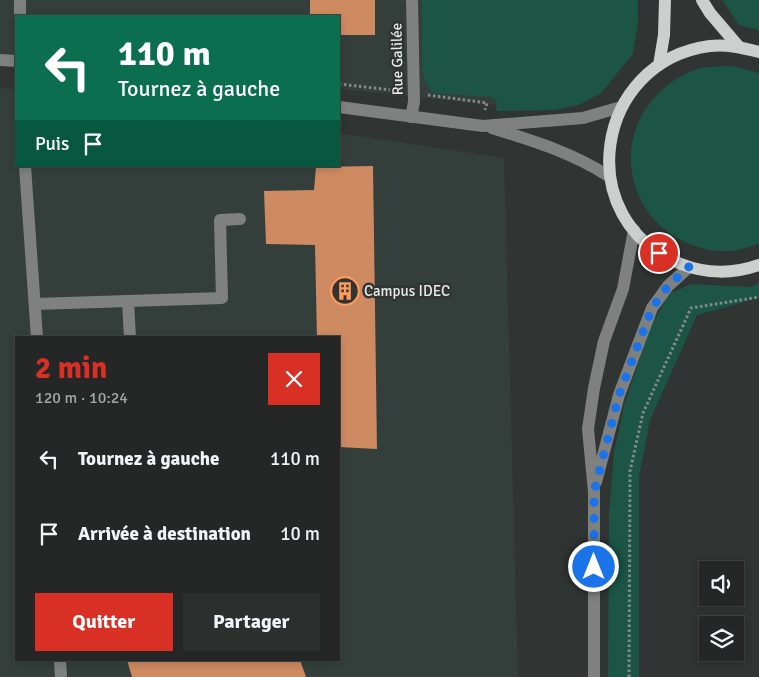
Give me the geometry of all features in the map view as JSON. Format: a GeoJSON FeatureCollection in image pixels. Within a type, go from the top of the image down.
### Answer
{"type":"FeatureCollection","features":[{"type":"Feature","properties":{"kind":"main road"},"geometry":{"type":"LineString","coordinates":[[659,65],[664,35],[665,0]]}},
{"type":"Feature","properties":{"kind":"main road"},"geometry":{"type":"LineString","coordinates":[[702,0],[710,13],[739,47]]}},
{"type":"Feature","properties":{"kind":"main road"},"geometry":{"type":"LineString","coordinates":[[759,52],[739,47],[711,46],[684,52],[659,65],[638,84],[621,107],[613,129],[609,153],[610,177],[618,205],[634,230],[659,253],[689,267],[720,272],[736,271],[759,265]]}},
{"type":"Feature","properties":{"kind":"street"},"geometry":{"type":"LineString","coordinates":[[20,0],[20,15]]}},
{"type":"Feature","properties":{"kind":"street","name":"Rue Galilée"},"geometry":{"type":"LineString","coordinates":[[411,117],[414,102],[412,0]]}},
{"type":"Feature","properties":{"kind":"street"},"geometry":{"type":"LineString","coordinates":[[0,60],[15,61]]}},
{"type":"Feature","properties":{"kind":"street"},"geometry":{"type":"LineString","coordinates":[[340,107],[483,126],[553,147],[582,160],[610,177]]}},
{"type":"Feature","properties":{"kind":"street"},"geometry":{"type":"LineString","coordinates":[[483,126],[583,118],[621,107]]}},
{"type":"Feature","properties":{"kind":"street"},"geometry":{"type":"LineString","coordinates":[[25,167],[37,336]]}},
{"type":"Feature","properties":{"kind":"street"},"geometry":{"type":"LineString","coordinates":[[34,304],[222,298],[220,220],[240,219]]}},
{"type":"Feature","properties":{"kind":"street"},"geometry":{"type":"LineString","coordinates":[[594,677],[594,492],[588,428],[604,340],[623,289],[634,230]]}},
{"type":"Feature","properties":{"kind":"street"},"geometry":{"type":"LineString","coordinates":[[594,492],[619,395],[652,308],[668,286],[689,267]]}},
{"type":"Feature","properties":{"kind":"street"},"geometry":{"type":"LineString","coordinates":[[128,301],[130,336]]}},
{"type":"Feature","properties":{"kind":"street"},"geometry":{"type":"LineString","coordinates":[[60,661],[61,677]]}},
{"type":"Feature","properties":{"kind":"path"},"geometry":{"type":"LineString","coordinates":[[629,677],[630,470],[643,413],[691,308],[759,297]]}},
{"type":"Feature","properties":{"kind":"shaded area"},"geometry":{"type":"Polygon","coordinates":[[[0,0],[505,0],[505,106],[340,89],[340,15],[15,15],[15,56],[0,54],[0,0]]]}},
{"type":"Feature","properties":{"kind":"shaded area"},"geometry":{"type":"Polygon","coordinates":[[[0,88],[15,89],[15,167],[340,167],[340,133],[504,158],[518,677],[0,677],[0,88]]]}},
{"type":"Feature","properties":{"kind":"green space"},"geometry":{"type":"Polygon","coordinates":[[[422,0],[638,0],[638,21],[633,54],[601,93],[579,105],[553,110],[496,111],[497,102],[492,97],[432,93],[422,71],[422,0]]]}},
{"type":"Feature","properties":{"kind":"green space"},"geometry":{"type":"Polygon","coordinates":[[[722,0],[759,0],[759,30],[739,25],[722,0]]]}},
{"type":"Feature","properties":{"kind":"green space"},"geometry":{"type":"Polygon","coordinates":[[[732,66],[759,73],[759,244],[737,250],[718,251],[701,248],[685,242],[664,229],[649,213],[638,193],[632,172],[631,150],[636,129],[646,108],[666,86],[680,76],[696,69],[732,66]]]}},
{"type":"Feature","properties":{"kind":"green space"},"geometry":{"type":"Polygon","coordinates":[[[759,283],[759,298],[697,315],[650,420],[639,477],[639,677],[608,677],[609,514],[614,453],[624,405],[650,329],[668,294],[691,284],[750,287],[759,283]]]}},
{"type":"Feature","properties":{"kind":"building"},"geometry":{"type":"Polygon","coordinates":[[[310,0],[375,0],[375,35],[340,35],[340,15],[310,15],[310,0]]]}},
{"type":"Feature","properties":{"kind":"building","name":"Campus IDEC"},"geometry":{"type":"Polygon","coordinates":[[[373,166],[377,449],[340,447],[340,336],[317,336],[315,245],[266,244],[264,191],[314,190],[316,167],[373,166]]]}},
{"type":"Feature","properties":{"kind":"building"},"geometry":{"type":"Polygon","coordinates":[[[127,661],[300,661],[306,677],[132,677],[127,661]]]}},
{"type":"Feature","properties":{"kind":"place","name":"Campus IDEC"},"geometry":{"type":"Point","coordinates":[345,291]}},
{"type":"Feature","properties":{"kind":"route"},"geometry":{"type":"LineString","coordinates":[[594,567],[594,492],[619,395],[652,308],[668,286],[689,267],[659,253]]}}]}
